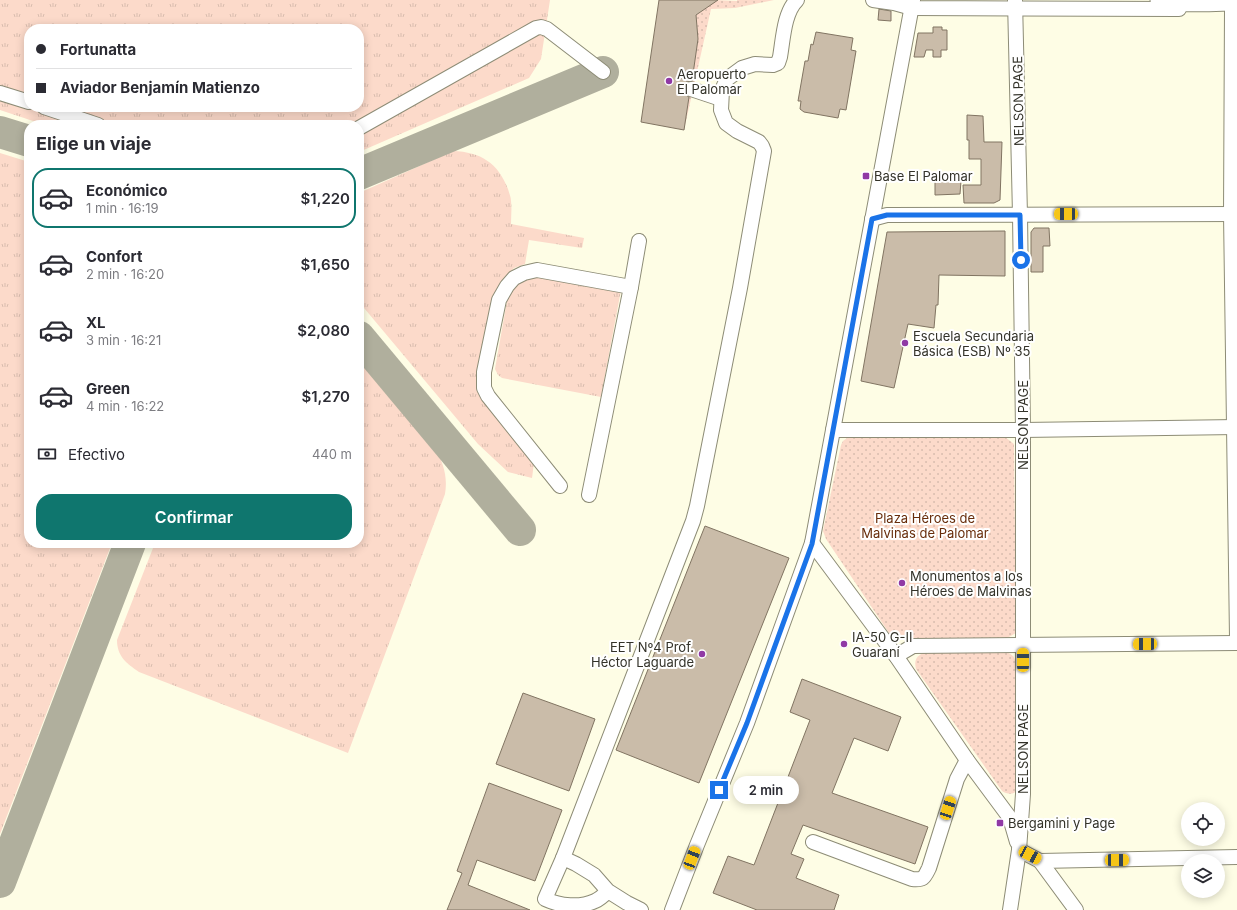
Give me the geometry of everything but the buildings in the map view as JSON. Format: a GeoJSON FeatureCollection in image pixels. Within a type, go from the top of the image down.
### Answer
{"type":"FeatureCollection","features":[{"type":"Feature","properties":{"kind":"main road"},"geometry":{"type":"LineString","coordinates":[[1159,0],[1169,2],[1235,6]]}},
{"type":"Feature","properties":{"kind":"street"},"geometry":{"type":"LineString","coordinates":[[543,905],[563,858],[693,521],[697,506],[740,288],[764,151],[759,142],[737,131],[726,123],[721,110],[722,90],[727,79],[742,68],[755,64],[773,65],[778,63],[788,15],[792,5],[797,0]]}},
{"type":"Feature","properties":{"kind":"street"},"geometry":{"type":"LineString","coordinates":[[873,0],[912,4],[1235,6],[1234,214],[1237,638]]}},
{"type":"Feature","properties":{"kind":"street"},"geometry":{"type":"LineString","coordinates":[[672,910],[747,723],[812,544],[912,4]]}},
{"type":"Feature","properties":{"kind":"street","name":"NELSON PAGE"},"geometry":{"type":"LineString","coordinates":[[1010,910],[1020,850],[1023,794],[1023,430],[1015,4]]}},
{"type":"Feature","properties":{"kind":"street"},"geometry":{"type":"LineString","coordinates":[[364,125],[536,28],[542,27],[547,29],[602,72]]}},
{"type":"Feature","properties":{"kind":"street"},"geometry":{"type":"LineString","coordinates":[[691,89],[721,99]]}},
{"type":"Feature","properties":{"kind":"street"},"geometry":{"type":"LineString","coordinates":[[0,93],[24,100]]}},
{"type":"Feature","properties":{"kind":"street"},"geometry":{"type":"LineString","coordinates":[[59,112],[83,120]]}},
{"type":"Feature","properties":{"kind":"street"},"geometry":{"type":"LineString","coordinates":[[872,219],[887,215],[1234,214]]}},
{"type":"Feature","properties":{"kind":"street"},"geometry":{"type":"LineString","coordinates":[[589,495],[639,242]]}},
{"type":"Feature","properties":{"kind":"street"},"geometry":{"type":"LineString","coordinates":[[560,486],[488,396],[484,388],[484,372],[499,300],[507,286],[514,278],[524,273],[537,270],[631,288]]}},
{"type":"Feature","properties":{"kind":"street"},"geometry":{"type":"LineString","coordinates":[[833,430],[1023,430],[1236,427]]}},
{"type":"Feature","properties":{"kind":"street"},"geometry":{"type":"LineString","coordinates":[[812,544],[896,656],[967,760],[1010,818],[1020,850],[1040,861],[1076,910]]}},
{"type":"Feature","properties":{"kind":"street"},"geometry":{"type":"LineString","coordinates":[[896,656],[913,646],[1237,643]]}},
{"type":"Feature","properties":{"kind":"street"},"geometry":{"type":"LineString","coordinates":[[813,842],[912,879],[920,880],[925,877],[929,868],[957,779],[967,760]]}},
{"type":"Feature","properties":{"kind":"street"},"geometry":{"type":"LineString","coordinates":[[563,858],[594,875],[608,892],[641,910]]}},
{"type":"Feature","properties":{"kind":"street"},"geometry":{"type":"LineString","coordinates":[[1040,861],[1237,858]]}},
{"type":"Feature","properties":{"kind":"street"},"geometry":{"type":"LineString","coordinates":[[543,905],[554,903],[582,905],[596,901],[608,892]]}},
{"type":"Feature","properties":{"kind":"green space"},"geometry":{"type":"Polygon","coordinates":[[[0,0],[550,0],[541,59],[529,78],[364,150],[364,120],[30,120],[0,110],[0,0]]]}},
{"type":"Feature","properties":{"kind":"green space"},"geometry":{"type":"Polygon","coordinates":[[[713,0],[774,0],[735,8],[711,9],[684,130],[698,39],[696,15],[707,7],[713,0]]]}},
{"type":"Feature","properties":{"kind":"green space"},"geometry":{"type":"Polygon","coordinates":[[[453,151],[463,152],[480,157],[494,166],[499,172],[511,198],[511,224],[584,238],[582,248],[529,240],[525,264],[514,268],[506,276],[498,290],[480,376],[534,463],[532,478],[508,472],[478,444],[364,308],[364,191],[453,151]]]}},
{"type":"Feature","properties":{"kind":"green space"},"geometry":{"type":"Polygon","coordinates":[[[0,153],[24,160],[24,548],[110,548],[0,834],[0,153]]]}},
{"type":"Feature","properties":{"kind":"green space"},"geometry":{"type":"Polygon","coordinates":[[[534,274],[621,290],[601,397],[502,378],[498,375],[495,369],[508,295],[514,285],[534,274]]]}},
{"type":"Feature","properties":{"kind":"green space"},"geometry":{"type":"Polygon","coordinates":[[[364,365],[435,447],[444,470],[446,481],[445,494],[348,753],[139,672],[123,659],[117,646],[117,640],[153,548],[364,548],[364,365]]]}},
{"type":"Feature","properties":{"kind":"green space","name":"Plaza Héroes de Malvinas de Palomar"},"geometry":{"type":"Polygon","coordinates":[[[850,436],[1005,437],[1014,444],[1016,633],[1007,638],[897,638],[891,636],[826,539],[823,531],[841,445],[843,441],[850,436]]]}},
{"type":"Feature","properties":{"kind":"green space"},"geometry":{"type":"Polygon","coordinates":[[[1005,652],[1013,656],[1016,665],[1018,789],[1011,794],[1002,791],[916,669],[915,663],[917,657],[923,653],[1005,652]]]}},
{"type":"Feature","properties":{"kind":"taxiway"},"geometry":{"type":"LineString","coordinates":[[364,172],[603,72]]}},
{"type":"Feature","properties":{"kind":"taxiway"},"geometry":{"type":"LineString","coordinates":[[0,132],[24,139]]}},
{"type":"Feature","properties":{"kind":"taxiway"},"geometry":{"type":"LineString","coordinates":[[364,343],[520,530]]}},
{"type":"Feature","properties":{"kind":"taxiway"},"geometry":{"type":"LineString","coordinates":[[0,882],[128,548]]}},
{"type":"Feature","properties":{"kind":"place","name":"Aeropuerto El Palomar"},"geometry":{"type":"Point","coordinates":[669,81]}},
{"type":"Feature","properties":{"kind":"place","name":"Base El Palomar"},"geometry":{"type":"Point","coordinates":[866,176]}},
{"type":"Feature","properties":{"kind":"place","name":"Escuela Secundaria Básica (ESB) Nº 35"},"geometry":{"type":"Point","coordinates":[905,343]}},
{"type":"Feature","properties":{"kind":"place","name":"Monumentos a los Héroes de Malvinas"},"geometry":{"type":"Point","coordinates":[902,583]}},
{"type":"Feature","properties":{"kind":"place","name":"IA-50 G-II Guaraní"},"geometry":{"type":"Point","coordinates":[844,644]}},
{"type":"Feature","properties":{"kind":"place","name":"EET Nº4 Prof. Héctor Laguarde"},"geometry":{"type":"Point","coordinates":[702,654]}},
{"type":"Feature","properties":{"kind":"place","name":"Bergamini y Page"},"geometry":{"type":"Point","coordinates":[1000,823]}},
{"type":"Feature","properties":{"kind":"route"},"geometry":{"type":"LineString","coordinates":[[719,790],[747,723],[812,544],[872,219],[887,215],[1020,215],[1021,260]]}}]}
